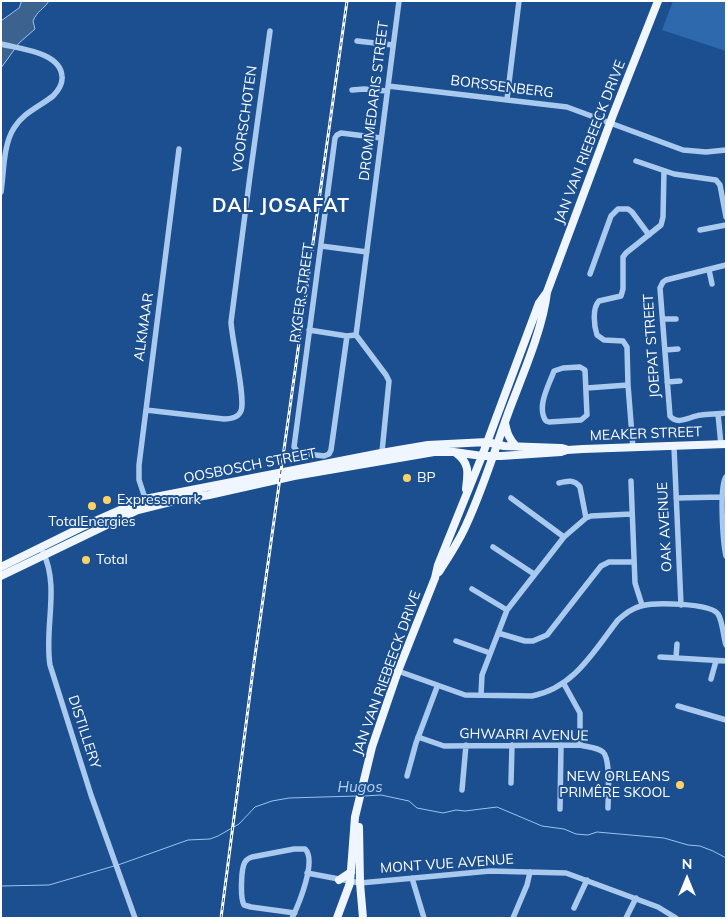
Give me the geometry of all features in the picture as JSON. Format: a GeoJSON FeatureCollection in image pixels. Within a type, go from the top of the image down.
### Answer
{"type":"FeatureCollection","features":[{"type":"Feature","properties":{"kind":"main road","name":"JAN VAN RIEBEECK DRIVE"},"geometry":{"type":"LineString","coordinates":[[435,578],[454,549],[467,523],[493,456],[527,362],[547,292],[610,122],[658,1]]}},
{"type":"Feature","properties":{"kind":"main road","name":"JAN VAN RIEBEECK DRIVE"},"geometry":{"type":"LineString","coordinates":[[337,918],[350,882],[354,827],[362,783],[378,728],[398,671],[435,578],[438,565],[482,456],[539,303],[547,292]]}},
{"type":"Feature","properties":{"kind":"main road"},"geometry":{"type":"LineString","coordinates":[[505,421],[507,433],[516,446]]}},
{"type":"Feature","properties":{"kind":"main road","name":"MEAKER STREET"},"geometry":{"type":"LineString","coordinates":[[487,442],[567,450]]}},
{"type":"Feature","properties":{"kind":"main road","name":"OOSBOSCH STREET"},"geometry":{"type":"LineString","coordinates":[[1,576],[91,523],[145,499],[295,473],[381,453],[447,443],[487,442]]}},
{"type":"Feature","properties":{"kind":"main road","name":"MEAKER STREET"},"geometry":{"type":"LineString","coordinates":[[482,456],[543,454],[567,450],[724,444]]}},
{"type":"Feature","properties":{"kind":"main road","name":"OOSBOSCH STREET"},"geometry":{"type":"LineString","coordinates":[[295,473],[380,462],[434,452],[454,452],[482,456]]}},
{"type":"Feature","properties":{"kind":"main road"},"geometry":{"type":"LineString","coordinates":[[454,452],[465,461],[468,470],[465,493],[458,518]]}},
{"type":"Feature","properties":{"kind":"main road","name":"OOSBOSCH STREET"},"geometry":{"type":"LineString","coordinates":[[1,567],[43,552],[138,510],[209,495],[269,478]]}},
{"type":"Feature","properties":{"kind":"main road","name":"JAN VAN RIEBEECK DRIVE"},"geometry":{"type":"LineString","coordinates":[[359,804],[360,883],[363,918]]}},
{"type":"Feature","properties":{"kind":"main road"},"geometry":{"type":"LineString","coordinates":[[339,880],[351,872]]}},
{"type":"Feature","properties":{"kind":"street","name":"DROMMEDARIS STREET"},"geometry":{"type":"LineString","coordinates":[[356,335],[399,1]]}},
{"type":"Feature","properties":{"kind":"street"},"geometry":{"type":"LineString","coordinates":[[507,99],[520,1]]}},
{"type":"Feature","properties":{"kind":"street","name":"VOORSCHOTEN"},"geometry":{"type":"LineString","coordinates":[[146,410],[224,419],[234,418],[241,411],[242,400],[232,339],[232,322],[270,31]]}},
{"type":"Feature","properties":{"kind":"street"},"geometry":{"type":"LineString","coordinates":[[357,41],[393,45]]}},
{"type":"Feature","properties":{"kind":"street"},"geometry":{"type":"LineString","coordinates":[[1,44],[44,55],[54,60],[60,67],[63,80],[56,93],[25,114],[12,130],[1,192]]}},
{"type":"Feature","properties":{"kind":"street","name":"BORSSENBERG"},"geometry":{"type":"LineString","coordinates":[[352,90],[388,88],[507,99],[567,107],[683,150],[706,152],[726,150]]}},
{"type":"Feature","properties":{"kind":"street","name":"RYGER STREET"},"geometry":{"type":"LineString","coordinates":[[347,336],[331,450],[329,454],[324,456],[296,451],[294,447],[335,138],[337,134],[341,133],[381,138]]}},
{"type":"Feature","properties":{"kind":"street","name":"ALKMAAR"},"geometry":{"type":"LineString","coordinates":[[148,508],[139,473],[179,150]]}},
{"type":"Feature","properties":{"kind":"street"},"geometry":{"type":"LineString","coordinates":[[636,162],[683,176],[716,180],[720,185],[726,217]]}},
{"type":"Feature","properties":{"kind":"street"},"geometry":{"type":"LineString","coordinates":[[633,448],[625,343],[619,339],[604,340],[597,335],[596,305],[603,300],[621,296],[623,289],[623,257],[659,228],[663,221],[664,171]]}},
{"type":"Feature","properties":{"kind":"street"},"geometry":{"type":"LineString","coordinates":[[590,274],[614,212],[618,209],[628,209],[649,235]]}},
{"type":"Feature","properties":{"kind":"street"},"geometry":{"type":"LineString","coordinates":[[700,230],[726,225]]}},
{"type":"Feature","properties":{"kind":"street"},"geometry":{"type":"LineString","coordinates":[[321,246],[367,252]]}},
{"type":"Feature","properties":{"kind":"street","name":"JOEPAT STREET"},"geometry":{"type":"LineString","coordinates":[[726,265],[663,282],[660,288],[669,413],[672,419],[681,420],[700,415],[726,413]]}},
{"type":"Feature","properties":{"kind":"street"},"geometry":{"type":"LineString","coordinates":[[709,270],[712,284]]}},
{"type":"Feature","properties":{"kind":"street"},"geometry":{"type":"LineString","coordinates":[[663,319],[676,318]]}},
{"type":"Feature","properties":{"kind":"street"},"geometry":{"type":"LineString","coordinates":[[309,330],[347,336],[356,335],[386,375],[389,381],[380,462]]}},
{"type":"Feature","properties":{"kind":"street"},"geometry":{"type":"LineString","coordinates":[[665,350],[678,349]]}},
{"type":"Feature","properties":{"kind":"street"},"geometry":{"type":"LineString","coordinates":[[583,368],[586,372],[587,388],[587,415],[584,419],[549,422],[544,419],[543,402],[556,369],[583,368]]}},
{"type":"Feature","properties":{"kind":"street"},"geometry":{"type":"LineString","coordinates":[[667,382],[680,381]]}},
{"type":"Feature","properties":{"kind":"street"},"geometry":{"type":"LineString","coordinates":[[587,388],[628,385]]}},
{"type":"Feature","properties":{"kind":"street"},"geometry":{"type":"LineString","coordinates":[[718,414],[724,444]]}},
{"type":"Feature","properties":{"kind":"street","name":"OAK AVENUE"},"geometry":{"type":"LineString","coordinates":[[674,447],[681,605]]}},
{"type":"Feature","properties":{"kind":"street"},"geometry":{"type":"LineString","coordinates":[[725,477],[722,497],[726,556]]}},
{"type":"Feature","properties":{"kind":"street"},"geometry":{"type":"LineString","coordinates":[[559,483],[571,481],[578,484],[586,518]]}},
{"type":"Feature","properties":{"kind":"street"},"geometry":{"type":"LineString","coordinates":[[631,481],[633,562],[636,586],[642,605]]}},
{"type":"Feature","properties":{"kind":"street"},"geometry":{"type":"LineString","coordinates":[[676,498],[722,497]]}},
{"type":"Feature","properties":{"kind":"street"},"geometry":{"type":"LineString","coordinates":[[511,498],[564,537]]}},
{"type":"Feature","properties":{"kind":"street"},"geometry":{"type":"LineString","coordinates":[[482,695],[482,675],[507,610],[564,537],[586,518],[598,515],[631,514]]}},
{"type":"Feature","properties":{"kind":"street"},"geometry":{"type":"LineString","coordinates":[[493,547],[534,574]]}},
{"type":"Feature","properties":{"kind":"street","name":"DISTILLERY"},"geometry":{"type":"LineString","coordinates":[[43,552],[51,579],[48,648],[50,665],[91,795],[134,918]]}},
{"type":"Feature","properties":{"kind":"street"},"geometry":{"type":"LineString","coordinates":[[498,633],[525,641],[540,639],[553,629],[601,566],[609,562],[633,562]]}},
{"type":"Feature","properties":{"kind":"street"},"geometry":{"type":"LineString","coordinates":[[472,590],[507,610]]}},
{"type":"Feature","properties":{"kind":"street"},"geometry":{"type":"LineString","coordinates":[[398,671],[458,694],[532,696],[553,690],[564,684],[577,672],[618,620],[642,605],[706,607],[718,614],[726,645]]}},
{"type":"Feature","properties":{"kind":"street"},"geometry":{"type":"LineString","coordinates":[[456,640],[490,653]]}},
{"type":"Feature","properties":{"kind":"street"},"geometry":{"type":"LineString","coordinates":[[676,658],[677,644]]}},
{"type":"Feature","properties":{"kind":"street"},"geometry":{"type":"LineString","coordinates":[[660,657],[726,661]]}},
{"type":"Feature","properties":{"kind":"street"},"geometry":{"type":"LineString","coordinates":[[711,679],[716,661]]}},
{"type":"Feature","properties":{"kind":"street"},"geometry":{"type":"LineString","coordinates":[[564,684],[580,712],[580,745]]}},
{"type":"Feature","properties":{"kind":"street"},"geometry":{"type":"LineString","coordinates":[[407,776],[418,737],[437,687]]}},
{"type":"Feature","properties":{"kind":"street"},"geometry":{"type":"LineString","coordinates":[[678,706],[726,720]]}},
{"type":"Feature","properties":{"kind":"street","name":"GHWARRI AVENUE"},"geometry":{"type":"LineString","coordinates":[[418,737],[440,746],[580,745],[599,750],[606,756],[608,808]]}},
{"type":"Feature","properties":{"kind":"street"},"geometry":{"type":"LineString","coordinates":[[462,790],[466,745]]}},
{"type":"Feature","properties":{"kind":"street"},"geometry":{"type":"LineString","coordinates":[[511,783],[512,745]]}},
{"type":"Feature","properties":{"kind":"street"},"geometry":{"type":"LineString","coordinates":[[560,745],[560,809]]}},
{"type":"Feature","properties":{"kind":"street"},"geometry":{"type":"LineString","coordinates":[[300,848],[305,849],[309,855],[307,873],[301,898],[293,915],[244,905],[241,897],[245,862],[252,857],[300,848]]}},
{"type":"Feature","properties":{"kind":"street","name":"MONT VUE AVENUE"},"geometry":{"type":"LineString","coordinates":[[307,873],[360,883],[490,871],[566,873],[636,898],[658,907],[676,918]]}},
{"type":"Feature","properties":{"kind":"street"},"geometry":{"type":"LineString","coordinates":[[513,918],[527,885],[530,872]]}},
{"type":"Feature","properties":{"kind":"street"},"geometry":{"type":"LineString","coordinates":[[412,878],[424,918]]}},
{"type":"Feature","properties":{"kind":"street"},"geometry":{"type":"LineString","coordinates":[[574,908],[587,880]]}},
{"type":"Feature","properties":{"kind":"street"},"geometry":{"type":"LineString","coordinates":[[626,918],[636,898]]}},
{"type":"Feature","properties":{"kind":"shaded area"},"geometry":{"type":"Polygon","coordinates":[[[22,1],[49,1],[33,21],[35,29],[19,43],[1,68],[1,21],[19,8],[22,1]]]}},
{"type":"Feature","properties":{"kind":"shaded area"},"geometry":{"type":"Polygon","coordinates":[[[673,1],[726,1],[726,51],[662,30],[673,1]]]}},
{"type":"Feature","properties":{"kind":"waterway","name":"Hugos"},"geometry":{"type":"LineString","coordinates":[[364,796],[381,795],[409,801],[417,808],[443,813],[456,810],[465,811],[497,807],[542,826],[564,829],[576,834],[588,835],[597,832],[664,838],[688,845],[700,846],[726,858]]}},
{"type":"Feature","properties":{"kind":"waterway","name":"Hugos"},"geometry":{"type":"LineString","coordinates":[[118,865],[188,840],[210,839],[218,836],[239,824],[255,807],[272,801],[289,798],[357,796]]}},
{"type":"Feature","properties":{"kind":"waterway","name":"Hugos"},"geometry":{"type":"LineString","coordinates":[[1,886],[49,885],[114,866]]}},
{"type":"Feature","properties":{"kind":"railway"},"geometry":{"type":"LineString","coordinates":[[221,918],[253,670],[347,1]]}},
{"type":"Feature","properties":{"kind":"place","name":"BP"},"geometry":{"type":"Point","coordinates":[407,478]}},
{"type":"Feature","properties":{"kind":"place","name":"Expressmark"},"geometry":{"type":"Point","coordinates":[107,500]}},
{"type":"Feature","properties":{"kind":"place","name":"TotalEnergies"},"geometry":{"type":"Point","coordinates":[92,506]}},
{"type":"Feature","properties":{"kind":"place","name":"Total"},"geometry":{"type":"Point","coordinates":[86,560]}},
{"type":"Feature","properties":{"kind":"place","name":"NEW ORLEANS PRIMÊRE SKOOL"},"geometry":{"type":"Point","coordinates":[680,785]}},
{"type":"Feature","properties":{"kind":"district","name":"DAL JOSAFAT"},"geometry":{"type":"Point","coordinates":[281,206]}}]}
